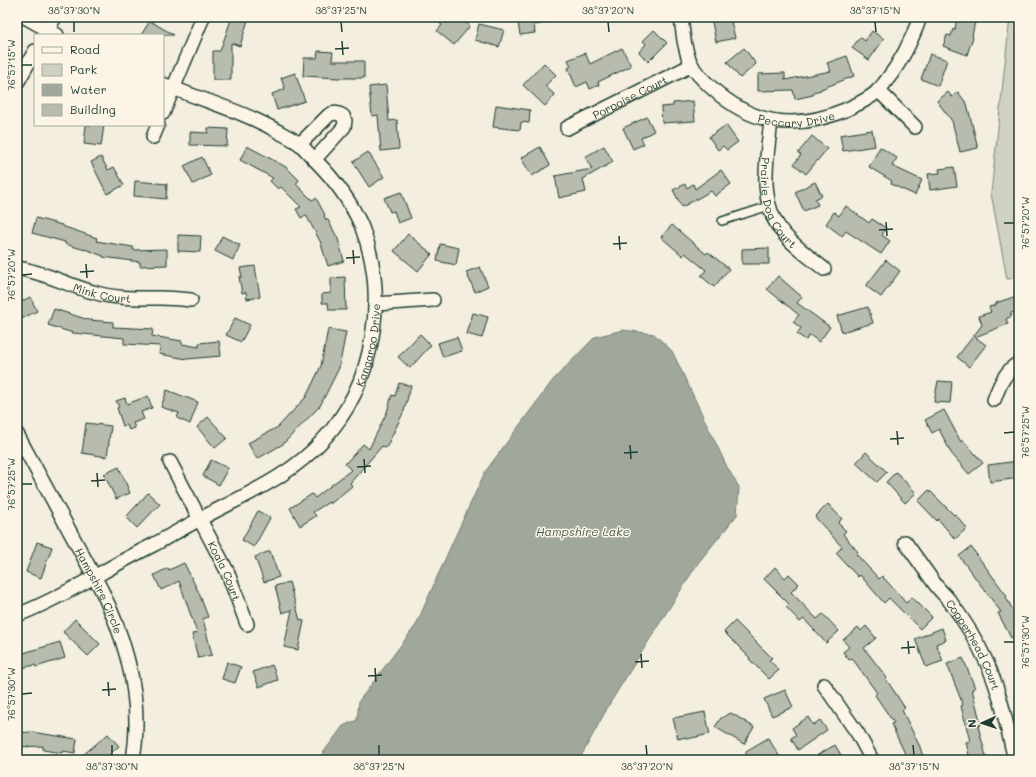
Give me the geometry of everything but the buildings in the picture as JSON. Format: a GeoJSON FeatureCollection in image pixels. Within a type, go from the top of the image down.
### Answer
{"type":"FeatureCollection","features":[{"type":"Feature","properties":{"kind":"street"},"geometry":{"type":"LineString","coordinates":[[25,17],[49,33],[55,17]]}},
{"type":"Feature","properties":{"kind":"street"},"geometry":{"type":"LineString","coordinates":[[164,108],[168,86],[188,52],[203,17]]}},
{"type":"Feature","properties":{"kind":"street","name":"Peccary Drive"},"geometry":{"type":"LineString","coordinates":[[681,17],[685,47],[692,65],[704,81],[718,94],[734,106],[771,121],[797,122],[832,115],[858,104],[878,90],[900,61],[908,47],[920,17]]}},
{"type":"Feature","properties":{"kind":"street"},"geometry":{"type":"LineString","coordinates":[[17,83],[34,53]]}},
{"type":"Feature","properties":{"kind":"street","name":"Porpoise Court"},"geometry":{"type":"LineString","coordinates":[[567,128],[692,65]]}},
{"type":"Feature","properties":{"kind":"street","name":"Kangaroo Drive"},"geometry":{"type":"LineString","coordinates":[[17,615],[73,589],[200,519],[250,494],[291,468],[314,450],[338,422],[361,377],[367,360],[373,330],[375,304],[372,269],[361,226],[341,189],[300,144],[244,114],[168,86]]}},
{"type":"Feature","properties":{"kind":"street"},"geometry":{"type":"LineString","coordinates":[[878,90],[916,127]]}},
{"type":"Feature","properties":{"kind":"street"},"geometry":{"type":"LineString","coordinates":[[300,144],[332,113],[338,113],[343,116],[345,121],[344,127],[315,160]]}},
{"type":"Feature","properties":{"kind":"street","name":"Prairie Dog Court"},"geometry":{"type":"LineString","coordinates":[[771,121],[766,168],[769,206],[784,234],[824,269]]}},
{"type":"Feature","properties":{"kind":"street","name":"Mink Court"},"geometry":{"type":"LineString","coordinates":[[17,268],[45,274],[108,296],[191,300]]}},
{"type":"Feature","properties":{"kind":"street"},"geometry":{"type":"LineString","coordinates":[[375,304],[433,300]]}},
{"type":"Feature","properties":{"kind":"street"},"geometry":{"type":"LineString","coordinates":[[994,400],[1004,377],[1009,370],[1019,363]]}},
{"type":"Feature","properties":{"kind":"street","name":"Hampshire Circle"},"geometry":{"type":"LineString","coordinates":[[17,434],[95,577],[114,618],[124,645],[135,700],[137,724],[133,760]]}},
{"type":"Feature","properties":{"kind":"street","name":"Koala Court"},"geometry":{"type":"LineString","coordinates":[[170,462],[227,571],[247,624]]}},
{"type":"Feature","properties":{"kind":"street","name":"Copperhead Court"},"geometry":{"type":"LineString","coordinates":[[905,542],[962,618],[987,662],[1000,696],[1015,760]]}},
{"type":"Feature","properties":{"kind":"street"},"geometry":{"type":"LineString","coordinates":[[824,685],[858,734],[872,760]]}},
{"type":"Feature","properties":{"kind":"lane"},"geometry":{"type":"LineString","coordinates":[[722,220],[769,206]]}},
{"type":"Feature","properties":{"kind":"green space"},"geometry":{"type":"Polygon","coordinates":[[[1010,17],[1019,17],[1019,278],[1007,279],[991,193],[1010,17]]]}},
{"type":"Feature","properties":{"kind":"water","name":"Hampshire Lake"},"geometry":{"type":"Polygon","coordinates":[[[623,330],[654,334],[672,351],[728,469],[739,487],[737,515],[698,563],[610,703],[579,760],[318,760],[343,726],[357,720],[359,701],[416,625],[485,472],[553,380],[595,337],[623,330]]]}}]}
